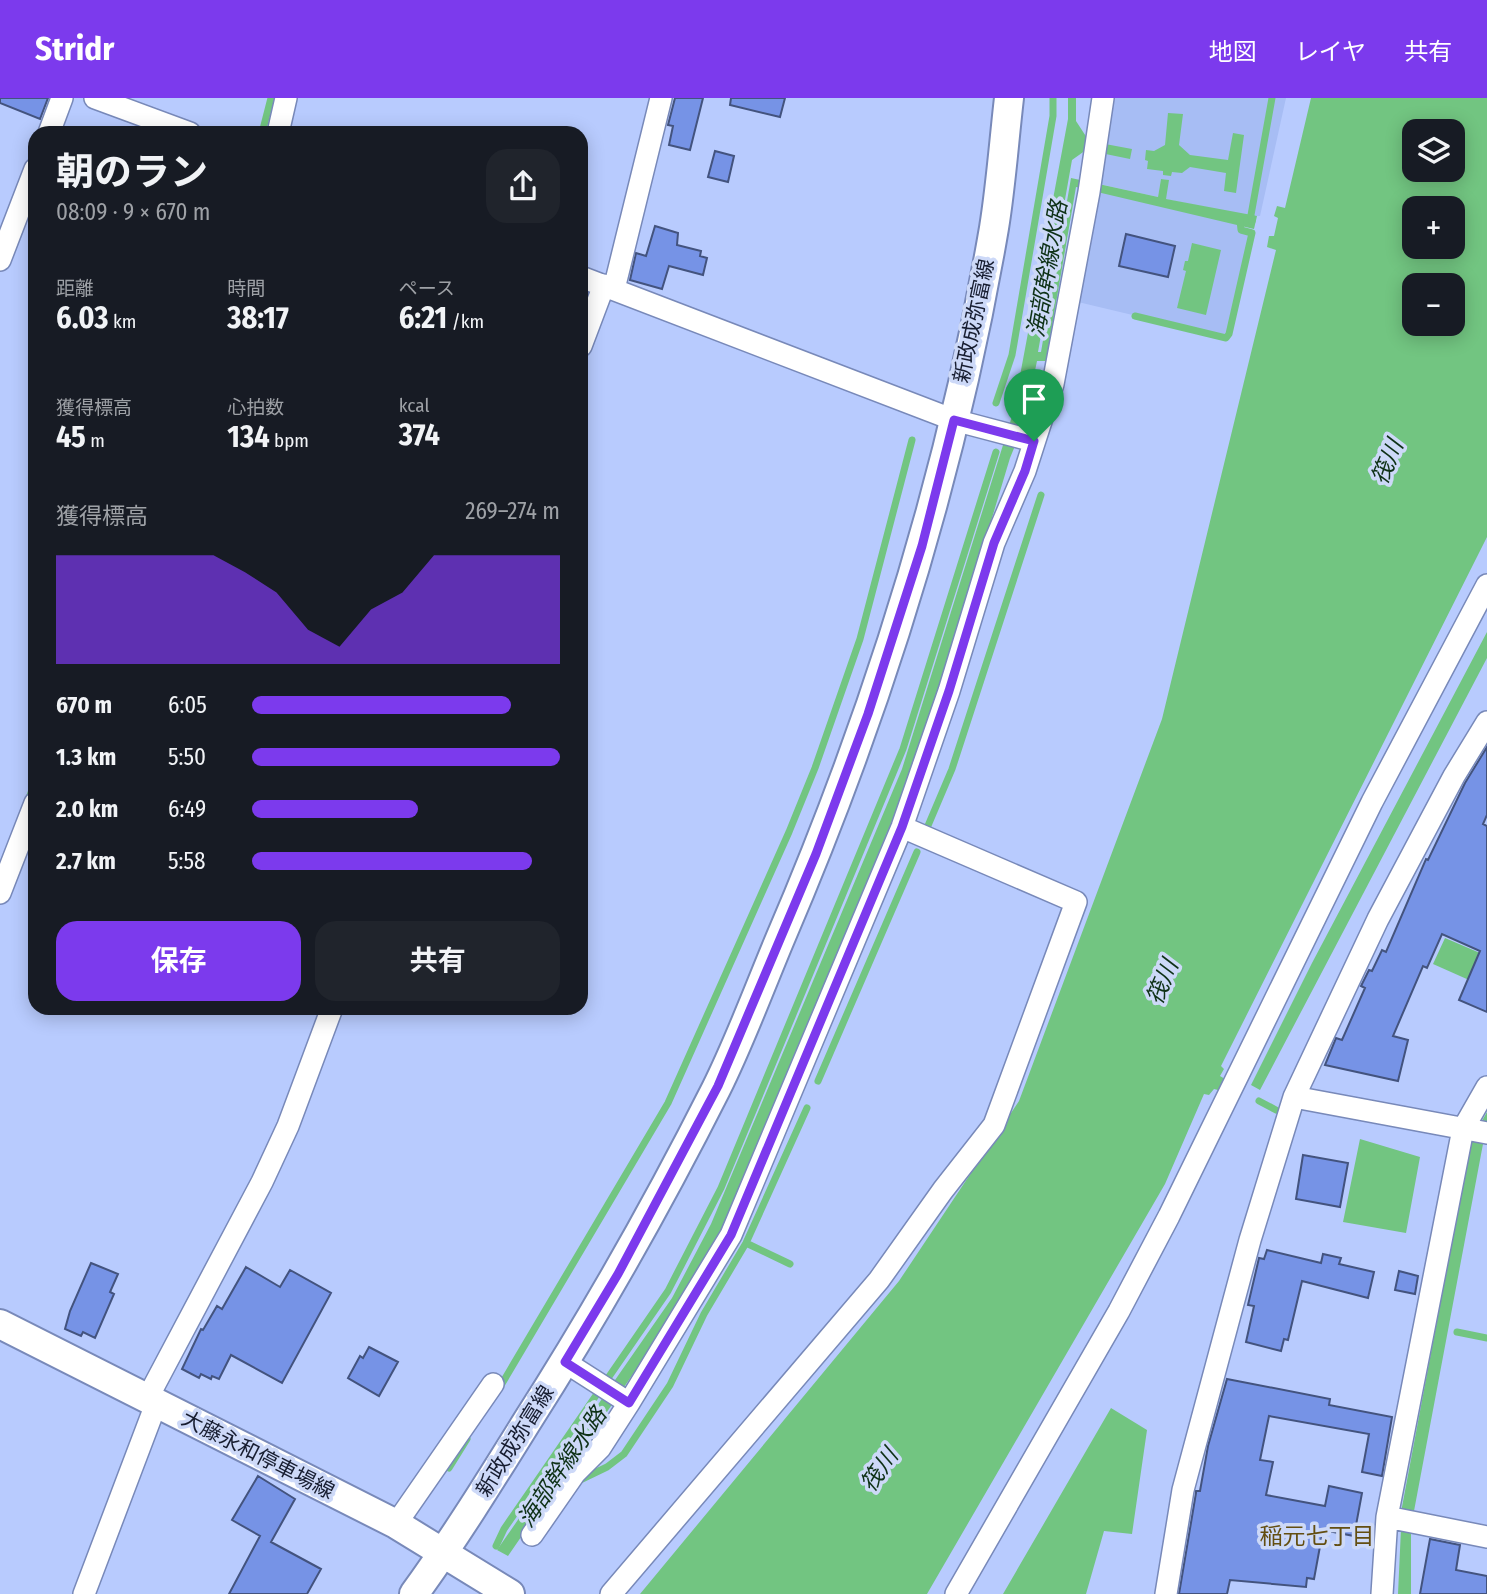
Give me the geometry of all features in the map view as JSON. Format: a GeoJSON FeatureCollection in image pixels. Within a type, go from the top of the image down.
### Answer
{"type":"FeatureCollection","features":[{"type":"Feature","properties":{"kind":"main road","name":"新政成弥富線"},"geometry":{"type":"LineString","coordinates":[[414,1594],[443,1555],[618,1274],[718,1086],[816,854],[868,714],[922,546],[954,420],[994,226],[1009,98]]}},
{"type":"Feature","properties":{"kind":"main road","name":"大藤永和停車場線"},"geometry":{"type":"LineString","coordinates":[[0,1324],[396,1524],[510,1594]]}},
{"type":"Feature","properties":{"kind":"street"},"geometry":{"type":"LineString","coordinates":[[52,126],[62,98]]}},
{"type":"Feature","properties":{"kind":"street"},"geometry":{"type":"LineString","coordinates":[[95,98],[171,126]]}},
{"type":"Feature","properties":{"kind":"street"},"geometry":{"type":"LineString","coordinates":[[280,126],[286,98]]}},
{"type":"Feature","properties":{"kind":"street"},"geometry":{"type":"LineString","coordinates":[[588,331],[609,287],[661,98]]}},
{"type":"Feature","properties":{"kind":"street"},"geometry":{"type":"LineString","coordinates":[[532,1535],[575,1473],[600,1448],[625,1401],[731,1235],[902,827],[949,691],[994,543],[1025,471],[1021,438],[1053,384],[1090,185],[1103,98]]}},
{"type":"Feature","properties":{"kind":"street"},"geometry":{"type":"LineString","coordinates":[[0,260],[28,187]]}},
{"type":"Feature","properties":{"kind":"street"},"geometry":{"type":"LineString","coordinates":[[588,280],[954,420],[1021,438]]}},
{"type":"Feature","properties":{"kind":"street"},"geometry":{"type":"LineString","coordinates":[[956,1594],[1119,1311],[1169,1216],[1366,814],[1487,585]]}},
{"type":"Feature","properties":{"kind":"street"},"geometry":{"type":"LineString","coordinates":[[1166,1594],[1183,1490],[1250,1240],[1294,1097],[1378,919],[1454,776],[1487,722]]}},
{"type":"Feature","properties":{"kind":"street"},"geometry":{"type":"LineString","coordinates":[[0,893],[28,821]]}},
{"type":"Feature","properties":{"kind":"street"},"geometry":{"type":"LineString","coordinates":[[611,1594],[879,1280],[943,1190],[994,1125],[1076,902],[902,827]]}},
{"type":"Feature","properties":{"kind":"street"},"geometry":{"type":"LineString","coordinates":[[84,1594],[151,1401],[288,1126],[329,1015]]}},
{"type":"Feature","properties":{"kind":"street"},"geometry":{"type":"LineString","coordinates":[[1382,1594],[1474,1131],[1487,1087]]}},
{"type":"Feature","properties":{"kind":"street"},"geometry":{"type":"LineString","coordinates":[[1294,1097],[1474,1131]]}},
{"type":"Feature","properties":{"kind":"street"},"geometry":{"type":"LineString","coordinates":[[565,1362],[625,1401]]}},
{"type":"Feature","properties":{"kind":"street"},"geometry":{"type":"LineString","coordinates":[[396,1524],[493,1384]]}},
{"type":"Feature","properties":{"kind":"street"},"geometry":{"type":"LineString","coordinates":[[1399,1519],[1487,1537]]}},
{"type":"Feature","properties":{"kind":"shaded area"},"geometry":{"type":"Polygon","coordinates":[[[1110,98],[1286,98],[1260,216],[1165,199],[1168,180],[1161,179],[1158,197],[1099,184],[1110,98]]]}},
{"type":"Feature","properties":{"kind":"shaded area"},"geometry":{"type":"Polygon","coordinates":[[[1098,190],[1239,224],[1239,232],[1250,235],[1228,334],[1225,337],[1078,302],[1098,190]]]}},
{"type":"Feature","properties":{"kind":"water","name":"海部幹線水路"},"geometry":{"type":"Polygon","coordinates":[[[1068,98],[1076,98],[1076,121],[1089,141],[1132,149],[1130,159],[1086,150],[1072,160],[1038,352],[1041,352],[1071,178],[1158,197],[1161,179],[1169,180],[1166,199],[1257,216],[1254,229],[1076,187],[1046,361],[1037,361],[1024,424],[1010,458],[924,744],[722,1229],[679,1307],[508,1556],[497,1550],[672,1298],[711,1224],[902,769],[1013,413],[1068,119],[1068,98]]]}},
{"type":"Feature","properties":{"kind":"water","name":"筏川"},"geometry":{"type":"Polygon","coordinates":[[[1311,98],[1487,98],[1487,537],[1221,1066],[1224,1069],[1220,1076],[1225,1079],[1218,1090],[1214,1089],[1209,1095],[1204,1094],[1165,1184],[927,1594],[640,1594],[899,1281],[1019,1101],[1162,719],[1276,250],[1267,247],[1269,236],[1274,236],[1278,218],[1274,216],[1277,206],[1285,208],[1311,98]]]}},
{"type":"Feature","properties":{"kind":"water"},"geometry":{"type":"Polygon","coordinates":[[[1168,113],[1183,114],[1179,145],[1190,155],[1228,160],[1233,133],[1244,135],[1236,193],[1224,191],[1226,173],[1190,167],[1182,173],[1172,172],[1171,176],[1163,175],[1163,171],[1147,169],[1146,150],[1154,151],[1165,145],[1168,113]]]}},
{"type":"Feature","properties":{"kind":"water"},"geometry":{"type":"Polygon","coordinates":[[[1192,243],[1221,250],[1206,315],[1177,308],[1186,271],[1183,270],[1185,261],[1188,261],[1192,243]]]}},
{"type":"Feature","properties":{"kind":"water"},"geometry":{"type":"Polygon","coordinates":[[[1487,632],[1487,658],[1260,1090],[1251,1085],[1312,963],[1487,632]]]}},
{"type":"Feature","properties":{"kind":"water"},"geometry":{"type":"Polygon","coordinates":[[[1445,938],[1487,956],[1469,980],[1433,964],[1445,938]]]}},
{"type":"Feature","properties":{"kind":"water"},"geometry":{"type":"Polygon","coordinates":[[[1487,1112],[1487,1138],[1483,1144],[1414,1511],[1411,1533],[1411,1594],[1398,1594],[1402,1507],[1471,1140],[1487,1112]]]}},
{"type":"Feature","properties":{"kind":"water"},"geometry":{"type":"Polygon","coordinates":[[[1360,1139],[1420,1157],[1406,1233],[1343,1222],[1360,1139]]]}},
{"type":"Feature","properties":{"kind":"water"},"geometry":{"type":"Polygon","coordinates":[[[1111,1408],[1147,1430],[1132,1534],[1104,1531],[1086,1594],[1003,1594],[1111,1408]]]}},
{"type":"Feature","properties":{"kind":"building"},"geometry":{"type":"Polygon","coordinates":[[[0,98],[48,98],[40,119],[0,103],[0,98]]]}},
{"type":"Feature","properties":{"kind":"building"},"geometry":{"type":"Polygon","coordinates":[[[675,98],[703,98],[690,150],[669,145],[673,126],[668,125],[675,98]]]}},
{"type":"Feature","properties":{"kind":"building"},"geometry":{"type":"Polygon","coordinates":[[[731,98],[785,98],[780,117],[730,105],[731,98]]]}},
{"type":"Feature","properties":{"kind":"building"},"geometry":{"type":"Polygon","coordinates":[[[715,151],[734,156],[728,182],[708,177],[715,151]]]}},
{"type":"Feature","properties":{"kind":"building"},"geometry":{"type":"Polygon","coordinates":[[[655,226],[678,233],[677,245],[701,251],[700,256],[707,258],[703,275],[669,266],[662,289],[630,280],[636,253],[646,256],[655,226]]]}},
{"type":"Feature","properties":{"kind":"building"},"geometry":{"type":"Polygon","coordinates":[[[1126,234],[1175,246],[1168,277],[1119,266],[1126,234]]]}},
{"type":"Feature","properties":{"kind":"building"},"geometry":{"type":"Polygon","coordinates":[[[1487,747],[1487,815],[1483,824],[1487,826],[1487,1012],[1459,1000],[1480,951],[1442,934],[1427,968],[1423,966],[1393,1036],[1408,1040],[1398,1081],[1325,1065],[1336,1038],[1342,1040],[1365,988],[1361,986],[1369,970],[1372,971],[1382,950],[1386,952],[1426,859],[1428,860],[1465,783],[1487,747]]]}},
{"type":"Feature","properties":{"kind":"building"},"geometry":{"type":"Polygon","coordinates":[[[1303,1155],[1348,1163],[1340,1207],[1296,1199],[1303,1155]]]}},
{"type":"Feature","properties":{"kind":"building"},"geometry":{"type":"Polygon","coordinates":[[[1267,1250],[1321,1263],[1323,1254],[1341,1258],[1339,1264],[1374,1272],[1368,1298],[1302,1281],[1288,1340],[1284,1339],[1281,1351],[1246,1342],[1254,1306],[1248,1305],[1259,1258],[1264,1259],[1267,1250]]]}},
{"type":"Feature","properties":{"kind":"building"},"geometry":{"type":"Polygon","coordinates":[[[91,1263],[118,1274],[110,1292],[114,1294],[95,1338],[83,1332],[81,1336],[65,1329],[91,1263]]]}},
{"type":"Feature","properties":{"kind":"building"},"geometry":{"type":"Polygon","coordinates":[[[246,1267],[280,1287],[290,1270],[331,1293],[282,1383],[231,1355],[219,1379],[212,1376],[211,1379],[201,1374],[199,1378],[182,1369],[201,1329],[203,1330],[217,1306],[222,1309],[246,1267]]]}},
{"type":"Feature","properties":{"kind":"building"},"geometry":{"type":"Polygon","coordinates":[[[1399,1271],[1418,1276],[1415,1294],[1395,1290],[1399,1271]]]}},
{"type":"Feature","properties":{"kind":"building"},"geometry":{"type":"Polygon","coordinates":[[[369,1347],[398,1362],[379,1396],[348,1378],[360,1356],[363,1358],[369,1347]]]}},
{"type":"Feature","properties":{"kind":"building"},"geometry":{"type":"Polygon","coordinates":[[[1227,1379],[1330,1399],[1329,1405],[1392,1417],[1382,1476],[1362,1472],[1369,1434],[1269,1416],[1260,1460],[1273,1462],[1266,1495],[1325,1506],[1329,1486],[1362,1493],[1354,1536],[1323,1530],[1314,1579],[1307,1578],[1306,1587],[1230,1580],[1227,1594],[1179,1594],[1196,1491],[1200,1491],[1208,1446],[1227,1379]]]}},
{"type":"Feature","properties":{"kind":"building"},"geometry":{"type":"Polygon","coordinates":[[[258,1476],[295,1499],[271,1542],[321,1569],[307,1594],[229,1594],[260,1536],[232,1520],[258,1476]]]}},
{"type":"Feature","properties":{"kind":"building"},"geometry":{"type":"Polygon","coordinates":[[[1430,1539],[1460,1545],[1456,1570],[1487,1576],[1487,1594],[1420,1594],[1430,1539]]]}},
{"type":"Feature","properties":{"kind":"waterway"},"geometry":{"type":"LineString","coordinates":[[264,126],[271,98]]}},
{"type":"Feature","properties":{"kind":"waterway","name":"海部幹線水路"},"geometry":{"type":"LineString","coordinates":[[996,403],[1012,355],[1053,116],[1053,98]]}},
{"type":"Feature","properties":{"kind":"waterway"},"geometry":{"type":"LineString","coordinates":[[1252,221],[1272,98]]}},
{"type":"Feature","properties":{"kind":"waterway"},"geometry":{"type":"LineString","coordinates":[[1135,316],[1226,338],[1252,233],[1241,230],[1240,220]]}},
{"type":"Feature","properties":{"kind":"waterway"},"geometry":{"type":"LineString","coordinates":[[500,1387],[668,1103],[789,832],[815,768],[860,639],[912,440]]}},
{"type":"Feature","properties":{"kind":"waterway","name":"海部幹線水路"},"geometry":{"type":"LineString","coordinates":[[496,1546],[504,1529],[668,1291],[721,1188],[903,749],[996,452]]}},
{"type":"Feature","properties":{"kind":"waterway"},"geometry":{"type":"LineString","coordinates":[[927,828],[952,769],[1041,495]]}},
{"type":"Feature","properties":{"kind":"waterway"},"geometry":{"type":"LineString","coordinates":[[818,1081],[917,852]]}},
{"type":"Feature","properties":{"kind":"waterway"},"geometry":{"type":"LineString","coordinates":[[1259,1101],[1276,1110]]}},
{"type":"Feature","properties":{"kind":"waterway","name":"海部幹線水路"},"geometry":{"type":"LineString","coordinates":[[580,1480],[607,1467],[624,1454],[670,1385],[704,1314],[746,1243],[807,1108]]}},
{"type":"Feature","properties":{"kind":"waterway"},"geometry":{"type":"LineString","coordinates":[[746,1243],[790,1264]]}},
{"type":"Feature","properties":{"kind":"waterway"},"geometry":{"type":"LineString","coordinates":[[1457,1332],[1487,1338]]}},
{"type":"Feature","properties":{"kind":"waterway"},"geometry":{"type":"LineString","coordinates":[[449,1468],[467,1439]]}},
{"type":"Feature","properties":{"kind":"district","name":"稲元七丁目"},"geometry":{"type":"Point","coordinates":[1317,1536]}},
{"type":"Feature","properties":{"kind":"route"},"geometry":{"type":"LineString","coordinates":[[954,420],[1034,441],[1025,471],[994,543],[949,691],[902,827],[731,1235],[629,1403],[565,1362],[618,1274],[718,1086],[816,854],[868,714],[922,546],[954,420]]}}]}
